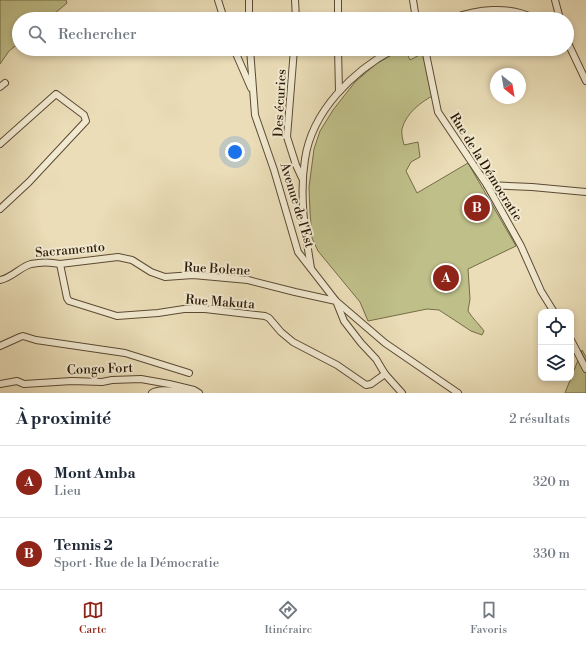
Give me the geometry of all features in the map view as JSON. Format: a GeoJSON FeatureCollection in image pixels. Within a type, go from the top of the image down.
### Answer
{"type":"FeatureCollection","features":[{"type":"Feature","properties":{"kind":"street"},"geometry":{"type":"LineString","coordinates":[[218,0],[222,12]]}},
{"type":"Feature","properties":{"kind":"street"},"geometry":{"type":"LineString","coordinates":[[249,0],[249,12]]}},
{"type":"Feature","properties":{"kind":"street"},"geometry":{"type":"LineString","coordinates":[[295,0],[296,12]]}},
{"type":"Feature","properties":{"kind":"street"},"geometry":{"type":"LineString","coordinates":[[338,0],[338,12]]}},
{"type":"Feature","properties":{"kind":"street"},"geometry":{"type":"LineString","coordinates":[[413,0],[415,12]]}},
{"type":"Feature","properties":{"kind":"street"},"geometry":{"type":"LineString","coordinates":[[555,0],[558,12]]}},
{"type":"Feature","properties":{"kind":"street"},"geometry":{"type":"LineString","coordinates":[[475,12],[484,10],[507,10],[513,12]]}},
{"type":"Feature","properties":{"kind":"street"},"geometry":{"type":"LineString","coordinates":[[237,56],[253,93]]}},
{"type":"Feature","properties":{"kind":"street","name":"Avenue de l'Est"},"geometry":{"type":"LineString","coordinates":[[250,56],[255,115],[274,170],[297,250],[336,301],[385,343],[458,393]]}},
{"type":"Feature","properties":{"kind":"street","name":"Des écuries"},"geometry":{"type":"LineString","coordinates":[[293,56],[287,137],[302,180]]}},
{"type":"Feature","properties":{"kind":"street"},"geometry":{"type":"LineString","coordinates":[[338,56],[339,91]]}},
{"type":"Feature","properties":{"kind":"street"},"geometry":{"type":"LineString","coordinates":[[311,270],[304,226],[302,180],[310,139],[324,111],[339,91],[370,63],[382,56]]}},
{"type":"Feature","properties":{"kind":"street","name":"Rue de la Démocratie"},"geometry":{"type":"LineString","coordinates":[[426,56],[438,112],[487,185],[521,246],[541,291],[552,309]]}},
{"type":"Feature","properties":{"kind":"street"},"geometry":{"type":"LineString","coordinates":[[574,56],[586,82]]}},
{"type":"Feature","properties":{"kind":"street"},"geometry":{"type":"LineString","coordinates":[[0,87],[5,83]]}},
{"type":"Feature","properties":{"kind":"street"},"geometry":{"type":"LineString","coordinates":[[0,144],[56,94],[84,115],[86,121],[29,182],[0,209]]}},
{"type":"Feature","properties":{"kind":"street"},"geometry":{"type":"LineString","coordinates":[[487,185],[586,192]]}},
{"type":"Feature","properties":{"kind":"street","name":"Sacramento"},"geometry":{"type":"LineString","coordinates":[[0,280],[6,279],[30,264],[50,262],[60,264],[118,257],[132,260],[144,267]]}},
{"type":"Feature","properties":{"kind":"street","name":"Rue Makuta"},"geometry":{"type":"LineString","coordinates":[[60,264],[67,298],[69,301],[117,316],[158,313],[184,309],[205,309],[265,316],[270,318],[272,322],[293,342],[337,365],[366,385],[371,384],[385,374]]}},
{"type":"Feature","properties":{"kind":"street","name":"Rue Bolene"},"geometry":{"type":"LineString","coordinates":[[144,267],[151,272],[165,277],[193,275],[248,280],[336,301]]}},
{"type":"Feature","properties":{"kind":"street"},"geometry":{"type":"LineString","coordinates":[[336,301],[344,321],[376,359],[385,374],[402,393]]}},
{"type":"Feature","properties":{"kind":"street"},"geometry":{"type":"LineString","coordinates":[[0,346],[23,336],[36,340],[124,353],[189,373]]}},
{"type":"Feature","properties":{"kind":"street"},"geometry":{"type":"LineString","coordinates":[[574,345],[586,369]]}},
{"type":"Feature","properties":{"kind":"street","name":"Congo Fort"},"geometry":{"type":"LineString","coordinates":[[0,384],[17,380],[24,384],[72,381],[102,382],[112,380],[141,379],[196,392]]}},
{"type":"Feature","properties":{"kind":"street"},"geometry":{"type":"LineString","coordinates":[[152,393],[154,391],[162,390],[173,392],[196,392]]}},
{"type":"Feature","properties":{"kind":"green space"},"geometry":{"type":"Polygon","coordinates":[[[0,0],[66,0],[67,3],[56,12],[12,12],[12,49],[0,64],[0,0]]]}},
{"type":"Feature","properties":{"kind":"green space"},"geometry":{"type":"Polygon","coordinates":[[[390,56],[408,56],[410,60],[418,56],[426,56],[434,95],[410,113],[402,129],[404,145],[418,142],[420,157],[411,162],[406,171],[417,193],[468,163],[516,246],[468,269],[470,299],[468,311],[484,331],[482,335],[471,331],[439,310],[427,309],[368,321],[360,302],[318,251],[312,238],[309,187],[314,149],[320,131],[333,110],[355,82],[376,64],[390,56]]]}},
{"type":"Feature","properties":{"kind":"green space"},"geometry":{"type":"Polygon","coordinates":[[[582,350],[586,357],[586,393],[565,393],[570,381],[574,381],[574,370],[582,350]]]}},
{"type":"Feature","properties":{"kind":"place","name":"Tennis 2"},"geometry":{"type":"Point","coordinates":[477,208]}},
{"type":"Feature","properties":{"kind":"place","name":"Mont Amba"},"geometry":{"type":"Point","coordinates":[446,278]}}]}
